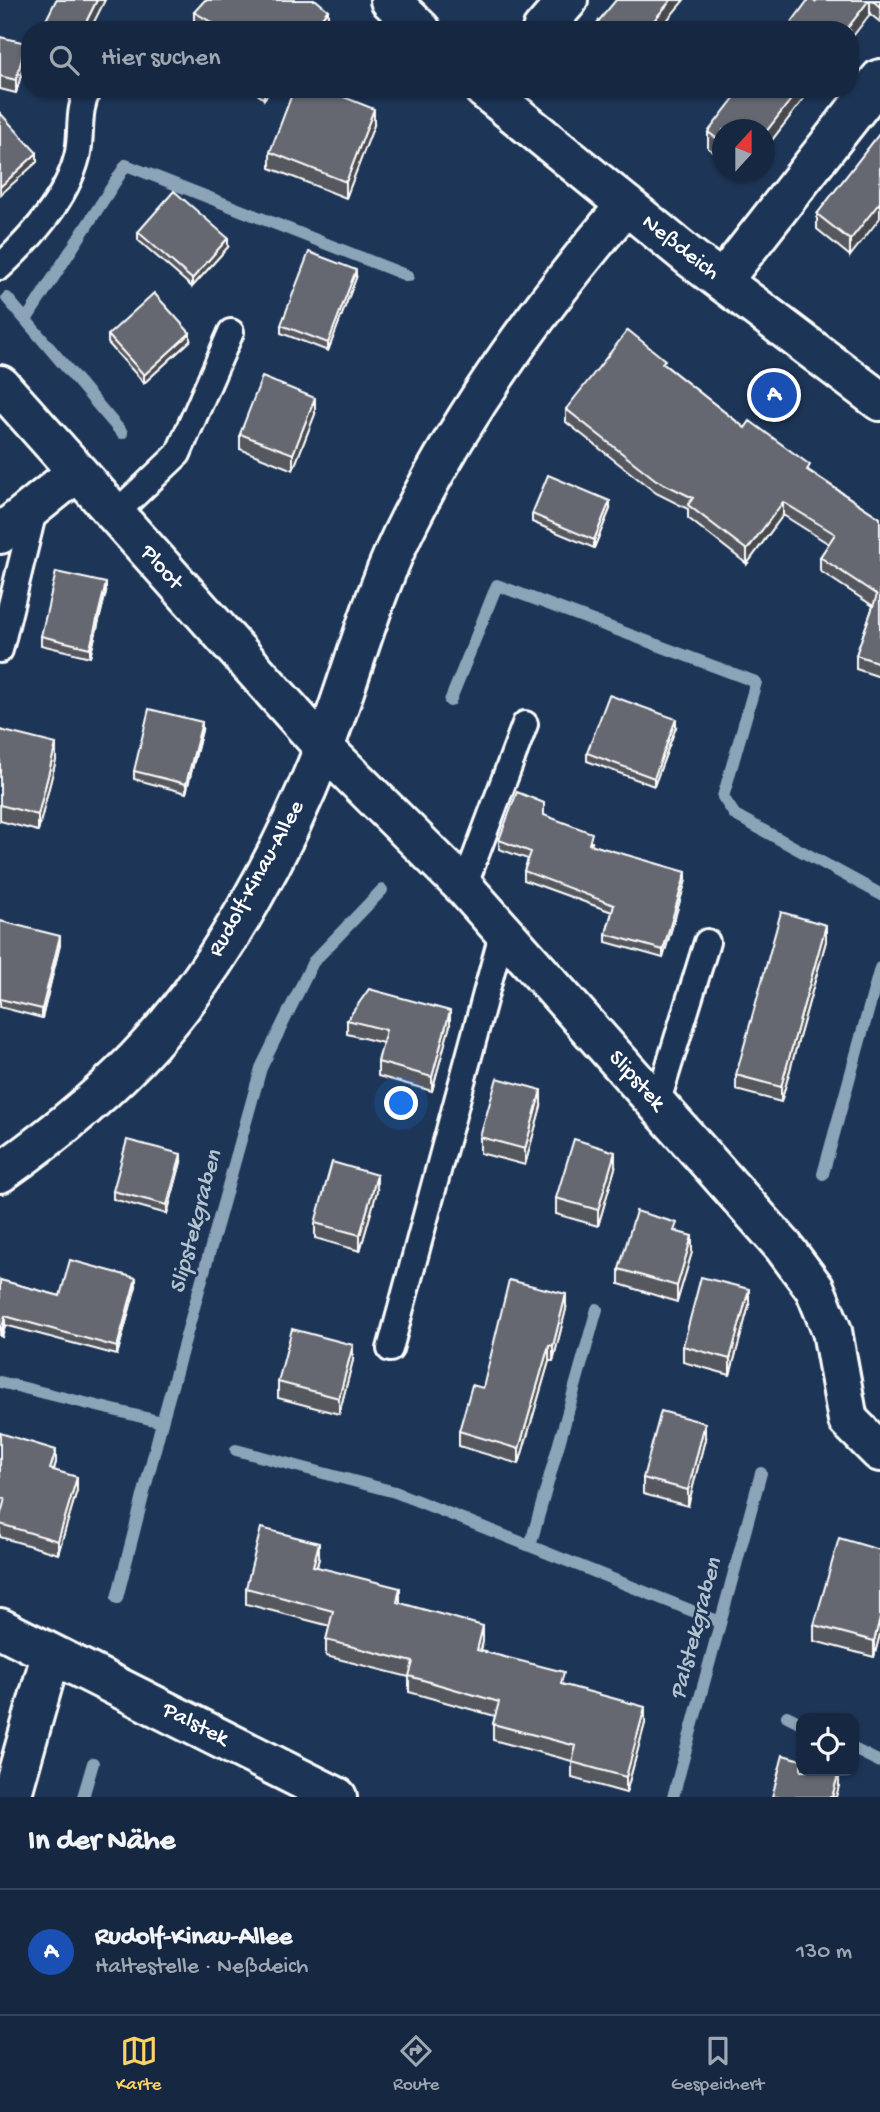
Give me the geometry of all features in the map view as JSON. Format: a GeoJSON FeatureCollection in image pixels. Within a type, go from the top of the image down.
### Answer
{"type":"FeatureCollection","features":[{"type":"Feature","properties":{"kind":"street"},"geometry":{"type":"LineString","coordinates":[[390,0],[412,21]]}},
{"type":"Feature","properties":{"kind":"street"},"geometry":{"type":"LineString","coordinates":[[550,21],[568,0]]}},
{"type":"Feature","properties":{"kind":"street"},"geometry":{"type":"LineString","coordinates":[[722,281],[880,79]]}},
{"type":"Feature","properties":{"kind":"street","name":"Neßdeich"},"geometry":{"type":"LineString","coordinates":[[497,98],[722,281],[880,401]]}},
{"type":"Feature","properties":{"kind":"street","name":"Rudolf-Kinau-Allee"},"geometry":{"type":"LineString","coordinates":[[0,1173],[91,1102],[152,1042],[208,967],[269,868],[324,748],[360,637],[409,521],[458,432],[527,326],[626,205]]}},
{"type":"Feature","properties":{"kind":"street","name":"Ploot"},"geometry":{"type":"LineString","coordinates":[[0,385],[324,748]]}},
{"type":"Feature","properties":{"kind":"street"},"geometry":{"type":"LineString","coordinates":[[0,534],[78,472]]}},
{"type":"Feature","properties":{"kind":"street","name":"Slipstek"},"geometry":{"type":"LineString","coordinates":[[324,748],[464,887],[783,1246],[815,1289],[832,1331],[848,1420],[880,1452]]}},
{"type":"Feature","properties":{"kind":"street","name":"Palstek"},"geometry":{"type":"LineString","coordinates":[[0,1628],[337,1797]]}},
{"type":"Feature","properties":{"kind":"street"},"geometry":{"type":"LineString","coordinates":[[11,1797],[51,1655]]}},
{"type":"Feature","properties":{"kind":"lane"},"geometry":{"type":"LineString","coordinates":[[0,267],[54,206],[77,158],[84,98]]}},
{"type":"Feature","properties":{"kind":"lane"},"geometry":{"type":"LineString","coordinates":[[114,515],[178,454],[231,332]]}},
{"type":"Feature","properties":{"kind":"lane"},"geometry":{"type":"LineString","coordinates":[[0,650],[35,507]]}},
{"type":"Feature","properties":{"kind":"lane"},"geometry":{"type":"LineString","coordinates":[[464,887],[525,724]]}},
{"type":"Feature","properties":{"kind":"lane"},"geometry":{"type":"LineString","coordinates":[[390,1349],[503,930]]}},
{"type":"Feature","properties":{"kind":"lane"},"geometry":{"type":"LineString","coordinates":[[657,1104],[707,942]]}},
{"type":"Feature","properties":{"kind":"building"},"geometry":{"type":"Polygon","coordinates":[[[56,0],[97,0],[86,21],[46,21],[56,0]]]}},
{"type":"Feature","properties":{"kind":"building"},"geometry":{"type":"Polygon","coordinates":[[[205,0],[316,0],[328,10],[319,21],[210,21],[194,12],[205,0]]]}},
{"type":"Feature","properties":{"kind":"building"},"geometry":{"type":"Polygon","coordinates":[[[616,0],[671,0],[654,21],[598,21],[616,0]]]}},
{"type":"Feature","properties":{"kind":"building"},"geometry":{"type":"Polygon","coordinates":[[[808,0],[869,0],[853,21],[793,21],[808,0]]]}},
{"type":"Feature","properties":{"kind":"building"},"geometry":{"type":"Polygon","coordinates":[[[0,37],[21,42],[21,62],[16,80],[0,76],[0,37]]]}},
{"type":"Feature","properties":{"kind":"building"},"geometry":{"type":"Polygon","coordinates":[[[291,98],[346,98],[374,109],[346,182],[270,152],[291,98]]]}},
{"type":"Feature","properties":{"kind":"building"},"geometry":{"type":"Polygon","coordinates":[[[734,98],[792,98],[775,120],[718,119],[734,98]]]}},
{"type":"Feature","properties":{"kind":"building"},"geometry":{"type":"Polygon","coordinates":[[[0,113],[37,153],[0,187],[0,113]]]}},
{"type":"Feature","properties":{"kind":"building"},"geometry":{"type":"Polygon","coordinates":[[[880,133],[880,202],[850,240],[817,214],[880,133]]]}},
{"type":"Feature","properties":{"kind":"building"},"geometry":{"type":"Polygon","coordinates":[[[174,191],[228,238],[192,279],[138,232],[174,191]]]}},
{"type":"Feature","properties":{"kind":"building"},"geometry":{"type":"Polygon","coordinates":[[[309,252],[356,270],[328,343],[281,325],[309,252]]]}},
{"type":"Feature","properties":{"kind":"building"},"geometry":{"type":"Polygon","coordinates":[[[154,293],[190,333],[144,375],[108,335],[154,293]]]}},
{"type":"Feature","properties":{"kind":"building"},"geometry":{"type":"Polygon","coordinates":[[[628,330],[665,360],[662,363],[745,428],[750,421],[810,465],[807,470],[880,518],[880,663],[856,655],[877,595],[820,557],[835,534],[783,502],[747,550],[688,505],[693,498],[656,480],[566,409],[628,330]]]}},
{"type":"Feature","properties":{"kind":"building"},"geometry":{"type":"Polygon","coordinates":[[[262,377],[315,398],[293,454],[240,434],[262,377]]]}},
{"type":"Feature","properties":{"kind":"building"},"geometry":{"type":"Polygon","coordinates":[[[548,475],[610,501],[594,540],[532,514],[548,475]]]}},
{"type":"Feature","properties":{"kind":"building"},"geometry":{"type":"Polygon","coordinates":[[[56,572],[106,583],[90,648],[41,636],[56,572]]]}},
{"type":"Feature","properties":{"kind":"building"},"geometry":{"type":"Polygon","coordinates":[[[609,695],[676,719],[654,778],[587,753],[609,695]]]}},
{"type":"Feature","properties":{"kind":"building"},"geometry":{"type":"Polygon","coordinates":[[[149,709],[202,722],[186,784],[134,771],[149,709]]]}},
{"type":"Feature","properties":{"kind":"building"},"geometry":{"type":"Polygon","coordinates":[[[0,730],[56,744],[38,815],[0,805],[0,730]]]}},
{"type":"Feature","properties":{"kind":"building"},"geometry":{"type":"Polygon","coordinates":[[[517,792],[544,803],[544,815],[592,833],[589,844],[686,872],[663,950],[606,934],[614,905],[524,871],[531,852],[499,840],[517,792]]]}},
{"type":"Feature","properties":{"kind":"building"},"geometry":{"type":"Polygon","coordinates":[[[781,912],[826,925],[781,1087],[736,1075],[781,912]]]}},
{"type":"Feature","properties":{"kind":"building"},"geometry":{"type":"Polygon","coordinates":[[[0,921],[60,936],[42,1009],[0,999],[0,921]]]}},
{"type":"Feature","properties":{"kind":"building"},"geometry":{"type":"Polygon","coordinates":[[[369,989],[450,1011],[432,1077],[378,1062],[386,1030],[347,1020],[369,989]]]}},
{"type":"Feature","properties":{"kind":"building"},"geometry":{"type":"Polygon","coordinates":[[[497,1078],[541,1090],[525,1149],[480,1137],[497,1078]]]}},
{"type":"Feature","properties":{"kind":"building"},"geometry":{"type":"Polygon","coordinates":[[[574,1139],[615,1152],[598,1210],[556,1198],[574,1139]]]}},
{"type":"Feature","properties":{"kind":"building"},"geometry":{"type":"Polygon","coordinates":[[[127,1140],[181,1154],[167,1205],[113,1191],[127,1140]]]}},
{"type":"Feature","properties":{"kind":"building"},"geometry":{"type":"Polygon","coordinates":[[[332,1162],[377,1175],[360,1235],[315,1223],[332,1162]]]}},
{"type":"Feature","properties":{"kind":"building"},"geometry":{"type":"Polygon","coordinates":[[[636,1211],[677,1223],[674,1231],[692,1236],[677,1286],[619,1269],[636,1211]]]}},
{"type":"Feature","properties":{"kind":"building"},"geometry":{"type":"Polygon","coordinates":[[[70,1260],[136,1278],[117,1347],[5,1316],[2,1329],[0,1328],[0,1280],[60,1296],[70,1260]]]}},
{"type":"Feature","properties":{"kind":"building"},"geometry":{"type":"Polygon","coordinates":[[[701,1277],[749,1289],[730,1359],[683,1346],[701,1277]]]}},
{"type":"Feature","properties":{"kind":"building"},"geometry":{"type":"Polygon","coordinates":[[[509,1280],[566,1294],[553,1346],[549,1345],[519,1449],[459,1431],[472,1385],[483,1388],[509,1280]]]}},
{"type":"Feature","properties":{"kind":"building"},"geometry":{"type":"Polygon","coordinates":[[[292,1329],[353,1345],[339,1398],[278,1382],[292,1329]]]}},
{"type":"Feature","properties":{"kind":"building"},"geometry":{"type":"Polygon","coordinates":[[[661,1411],[705,1423],[688,1490],[643,1478],[661,1411]]]}},
{"type":"Feature","properties":{"kind":"building"},"geometry":{"type":"Polygon","coordinates":[[[0,1433],[56,1450],[50,1469],[77,1477],[58,1541],[0,1524],[5,1499],[0,1498],[0,1433]]]}},
{"type":"Feature","properties":{"kind":"building"},"geometry":{"type":"Polygon","coordinates":[[[261,1528],[319,1543],[313,1566],[400,1588],[397,1602],[483,1626],[477,1650],[564,1672],[561,1684],[645,1707],[626,1777],[572,1762],[576,1746],[493,1724],[499,1702],[409,1676],[413,1662],[326,1640],[333,1611],[246,1588],[261,1528]]]}},
{"type":"Feature","properties":{"kind":"building"},"geometry":{"type":"Polygon","coordinates":[[[839,1538],[880,1550],[880,1618],[874,1641],[814,1625],[839,1538]]]}},
{"type":"Feature","properties":{"kind":"building"},"geometry":{"type":"Polygon","coordinates":[[[783,1755],[796,1759],[796,1776],[838,1776],[832,1797],[772,1797],[783,1755]]]}},
{"type":"Feature","properties":{"kind":"waterway"},"geometry":{"type":"LineString","coordinates":[[26,320],[126,165],[408,276]]}},
{"type":"Feature","properties":{"kind":"waterway"},"geometry":{"type":"LineString","coordinates":[[7,298],[122,433]]}},
{"type":"Feature","properties":{"kind":"waterway"},"geometry":{"type":"LineString","coordinates":[[450,701],[497,585],[756,682],[723,797],[735,815],[880,894]]}},
{"type":"Feature","properties":{"kind":"waterway","name":"Slipstekgraben"},"geometry":{"type":"LineString","coordinates":[[117,1598],[162,1422],[261,1068],[313,962],[382,890]]}},
{"type":"Feature","properties":{"kind":"waterway","name":"Palstekgraben"},"geometry":{"type":"LineString","coordinates":[[823,1174],[880,968]]}},
{"type":"Feature","properties":{"kind":"waterway"},"geometry":{"type":"LineString","coordinates":[[530,1546],[597,1309]]}},
{"type":"Feature","properties":{"kind":"waterway"},"geometry":{"type":"LineString","coordinates":[[0,1382],[162,1422]]}},
{"type":"Feature","properties":{"kind":"waterway"},"geometry":{"type":"LineString","coordinates":[[236,1450],[395,1492],[720,1622]]}},
{"type":"Feature","properties":{"kind":"waterway","name":"Palstekgraben"},"geometry":{"type":"LineString","coordinates":[[673,1797],[761,1473]]}},
{"type":"Feature","properties":{"kind":"waterway"},"geometry":{"type":"LineString","coordinates":[[787,1716],[796,1720]]}},
{"type":"Feature","properties":{"kind":"waterway"},"geometry":{"type":"LineString","coordinates":[[859,1752],[880,1762]]}},
{"type":"Feature","properties":{"kind":"waterway","name":"Slipstekgraben"},"geometry":{"type":"LineString","coordinates":[[83,1797],[93,1763]]}},
{"type":"Feature","properties":{"kind":"place","name":"Rudolf-Kinau-Allee"},"geometry":{"type":"Point","coordinates":[774,395]}}]}
